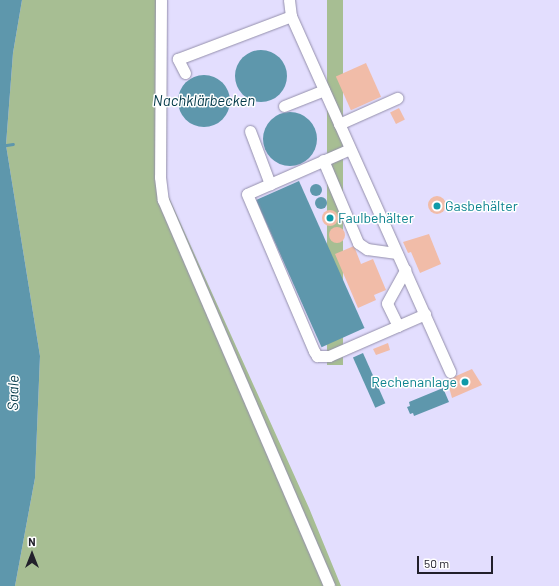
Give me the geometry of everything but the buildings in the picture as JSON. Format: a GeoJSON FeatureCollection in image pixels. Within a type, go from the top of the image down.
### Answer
{"type":"FeatureCollection","features":[{"type":"Feature","properties":{"kind":"lane"},"geometry":{"type":"LineString","coordinates":[[161,0],[160,177],[163,200],[329,586]]}},
{"type":"Feature","properties":{"kind":"lane"},"geometry":{"type":"LineString","coordinates":[[289,0],[291,16],[450,372]]}},
{"type":"Feature","properties":{"kind":"lane"},"geometry":{"type":"LineString","coordinates":[[185,73],[178,59],[291,16]]}},
{"type":"Feature","properties":{"kind":"lane"},"geometry":{"type":"LineString","coordinates":[[284,106],[324,90]]}},
{"type":"Feature","properties":{"kind":"lane"},"geometry":{"type":"LineString","coordinates":[[339,124],[397,98]]}},
{"type":"Feature","properties":{"kind":"lane"},"geometry":{"type":"LineString","coordinates":[[250,130],[270,184]]}},
{"type":"Feature","properties":{"kind":"lane"},"geometry":{"type":"LineString","coordinates":[[350,148],[247,194],[317,356],[329,356],[425,314]]}},
{"type":"Feature","properties":{"kind":"lane"},"geometry":{"type":"LineString","coordinates":[[323,160],[358,243],[367,248],[397,253]]}},
{"type":"Feature","properties":{"kind":"lane"},"geometry":{"type":"LineString","coordinates":[[398,326],[388,303],[405,270]]}},
{"type":"Feature","properties":{"kind":"green space"},"geometry":{"type":"Polygon","coordinates":[[[22,0],[167,0],[166,191],[309,508],[341,586],[15,586],[35,478],[40,356],[6,145],[13,53],[22,0]]]}},
{"type":"Feature","properties":{"kind":"green space"},"geometry":{"type":"Polygon","coordinates":[[[327,0],[343,0],[343,365],[327,365],[327,0]]]}},
{"type":"Feature","properties":{"kind":"water","name":"Saale"},"geometry":{"type":"Polygon","coordinates":[[[0,0],[22,0],[13,53],[6,145],[40,356],[35,478],[15,586],[0,586],[0,0]]]}},
{"type":"Feature","properties":{"kind":"water","name":"Nachklärbecken"},"geometry":{"type":"Polygon","coordinates":[[[256,50],[266,50],[280,57],[287,71],[287,81],[280,95],[266,102],[256,102],[246,98],[239,91],[235,81],[235,71],[239,61],[246,54],[256,50]]]}},
{"type":"Feature","properties":{"kind":"water","name":"Nachklärbecken"},"geometry":{"type":"Polygon","coordinates":[[[199,75],[209,75],[223,82],[230,96],[230,106],[223,120],[209,127],[199,127],[189,123],[182,116],[178,106],[178,96],[182,86],[189,79],[199,75]]]}},
{"type":"Feature","properties":{"kind":"water"},"geometry":{"type":"Polygon","coordinates":[[[290,112],[300,114],[309,120],[315,129],[317,139],[315,149],[309,158],[300,164],[290,166],[280,164],[271,158],[265,149],[263,139],[265,129],[271,120],[280,114],[290,112]]]}},
{"type":"Feature","properties":{"kind":"water"},"geometry":{"type":"Polygon","coordinates":[[[299,181],[364,328],[322,347],[256,200],[299,181]]]}},
{"type":"Feature","properties":{"kind":"water"},"geometry":{"type":"Polygon","coordinates":[[[314,184],[318,184],[322,190],[318,196],[314,196],[310,192],[310,188],[314,184]]]}},
{"type":"Feature","properties":{"kind":"water"},"geometry":{"type":"Polygon","coordinates":[[[319,197],[323,197],[327,203],[323,209],[319,209],[315,205],[315,201],[319,197]]]}},
{"type":"Feature","properties":{"kind":"water"},"geometry":{"type":"Polygon","coordinates":[[[363,353],[385,403],[375,408],[353,357],[363,353]]]}},
{"type":"Feature","properties":{"kind":"water"},"geometry":{"type":"Polygon","coordinates":[[[443,388],[449,402],[414,416],[413,413],[410,414],[407,407],[410,406],[409,402],[443,388]]]}},
{"type":"Feature","properties":{"kind":"waterway"},"geometry":{"type":"LineString","coordinates":[[0,146],[13,144]]}},
{"type":"Feature","properties":{"kind":"place","name":"Gasbehälter"},"geometry":{"type":"Point","coordinates":[437,206]}},
{"type":"Feature","properties":{"kind":"place","name":"Faulbehälter"},"geometry":{"type":"Point","coordinates":[330,218]}},
{"type":"Feature","properties":{"kind":"place","name":"Rechenanlage"},"geometry":{"type":"Point","coordinates":[465,382]}}]}
